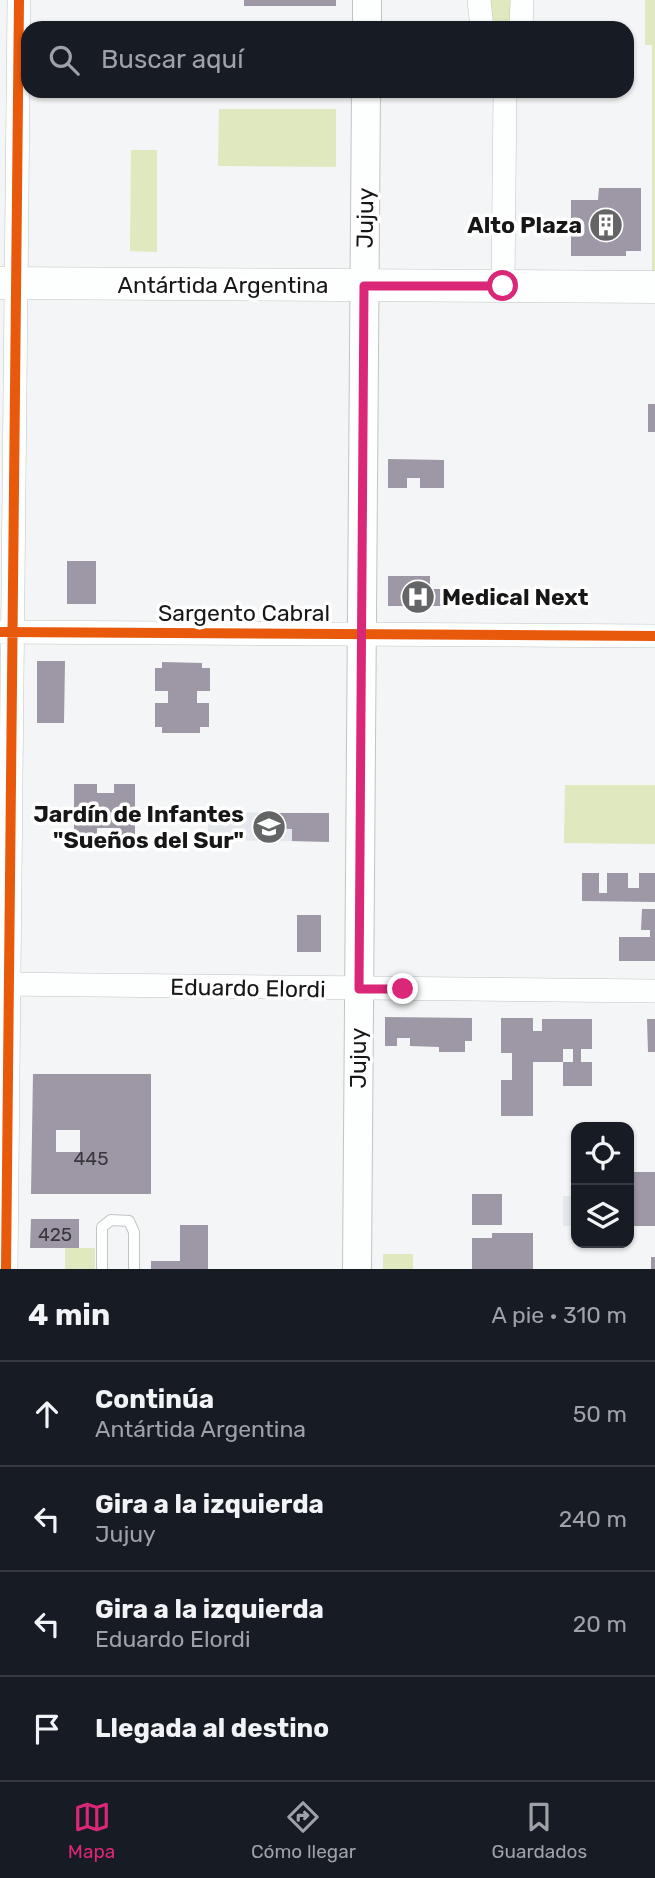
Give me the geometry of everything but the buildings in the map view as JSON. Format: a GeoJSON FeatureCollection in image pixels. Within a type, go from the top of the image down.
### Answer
{"type":"FeatureCollection","features":[{"type":"Feature","properties":{"kind":"main road","name":"Antártida Argentina"},"geometry":{"type":"LineString","coordinates":[[8,283],[655,287]]}},
{"type":"Feature","properties":{"kind":"street"},"geometry":{"type":"LineString","coordinates":[[6,1269],[3,986],[9,83],[19,0]]}},
{"type":"Feature","properties":{"kind":"street"},"geometry":{"type":"LineString","coordinates":[[367,0],[367,21]]}},
{"type":"Feature","properties":{"kind":"street"},"geometry":{"type":"LineString","coordinates":[[479,0],[481,21]]}},
{"type":"Feature","properties":{"kind":"street"},"geometry":{"type":"LineString","coordinates":[[521,21],[522,0]]}},
{"type":"Feature","properties":{"kind":"street","name":"Jujuy"},"geometry":{"type":"LineString","coordinates":[[356,1269],[366,98]]}},
{"type":"Feature","properties":{"kind":"street"},"geometry":{"type":"LineString","coordinates":[[503,286],[505,98]]}},
{"type":"Feature","properties":{"kind":"street","name":"Sargento Cabral"},"geometry":{"type":"LineString","coordinates":[[6,632],[655,636]]}},
{"type":"Feature","properties":{"kind":"street","name":"Eduardo Elordi"},"geometry":{"type":"LineString","coordinates":[[3,986],[655,991]]}},
{"type":"Feature","properties":{"kind":"lane"},"geometry":{"type":"LineString","coordinates":[[102,1269],[102,1227],[107,1222],[124,1220],[134,1228],[134,1269]]}},
{"type":"Feature","properties":{"kind":"shaded area","name":"Jardín de Infantes \"Sueños del Sur\""},"geometry":{"type":"Polygon","coordinates":[[[208,812],[329,813],[329,842],[208,840],[208,812]]]}},
{"type":"Feature","properties":{"kind":"shaded area"},"geometry":{"type":"Polygon","coordinates":[[[563,1196],[571,1196],[571,1226],[563,1226],[563,1196]]]}},
{"type":"Feature","properties":{"kind":"green space"},"geometry":{"type":"Polygon","coordinates":[[[489,0],[516,0],[515,21],[492,21],[489,0]]]}},
{"type":"Feature","properties":{"kind":"green space"},"geometry":{"type":"Polygon","coordinates":[[[645,0],[655,0],[655,278],[652,278],[652,45],[645,45],[645,0]]]}},
{"type":"Feature","properties":{"kind":"green space"},"geometry":{"type":"Polygon","coordinates":[[[219,109],[336,109],[336,167],[218,166],[219,109]]]}},
{"type":"Feature","properties":{"kind":"green space"},"geometry":{"type":"Polygon","coordinates":[[[131,150],[157,150],[157,252],[130,251],[131,150]]]}},
{"type":"Feature","properties":{"kind":"green space"},"geometry":{"type":"Polygon","coordinates":[[[565,785],[655,785],[655,844],[564,843],[565,785]]]}},
{"type":"Feature","properties":{"kind":"green space"},"geometry":{"type":"Polygon","coordinates":[[[65,1248],[95,1248],[95,1269],[65,1269],[65,1248]]]}},
{"type":"Feature","properties":{"kind":"green space"},"geometry":{"type":"Polygon","coordinates":[[[383,1254],[413,1254],[413,1269],[383,1269],[383,1254]]]}},
{"type":"Feature","properties":{"kind":"cycle path"},"geometry":{"type":"LineString","coordinates":[[6,1269],[19,0]]}},
{"type":"Feature","properties":{"kind":"cycle path"},"geometry":{"type":"LineString","coordinates":[[0,632],[655,636]]}},
{"type":"Feature","properties":{"kind":"place","name":"Alto Plaza"},"geometry":{"type":"Point","coordinates":[606,225]}},
{"type":"Feature","properties":{"kind":"place","name":"Medical Next"},"geometry":{"type":"Point","coordinates":[418,597]}},
{"type":"Feature","properties":{"kind":"place","name":"Jardín de Infantes \"Sueños del Sur\""},"geometry":{"type":"Point","coordinates":[269,827]}},
{"type":"Feature","properties":{"kind":"route"},"geometry":{"type":"LineString","coordinates":[[403,989],[359,989],[364,286],[503,286]]}}]}
